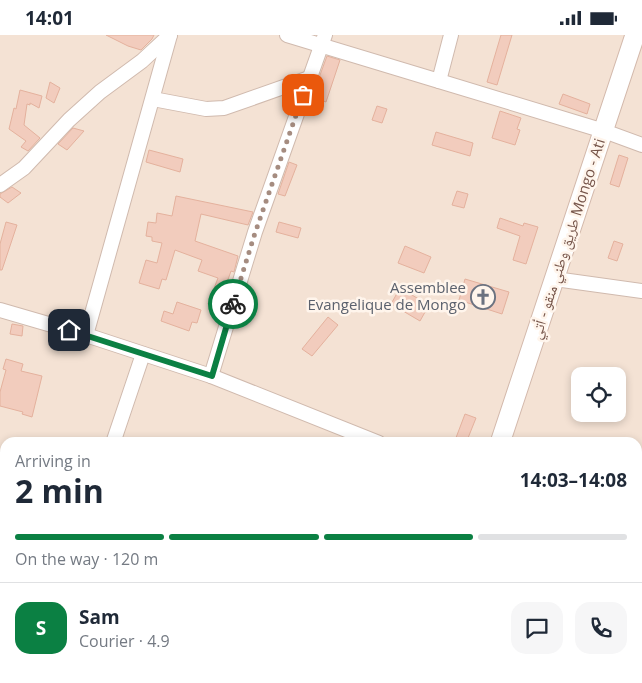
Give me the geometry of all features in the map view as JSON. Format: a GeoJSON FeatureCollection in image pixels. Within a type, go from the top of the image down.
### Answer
{"type":"FeatureCollection","features":[{"type":"Feature","properties":{"kind":"main road","name":"طريق وطني منقو - أتي Mongo - Ati"},"geometry":{"type":"LineString","coordinates":[[502,437],[635,35]]}},
{"type":"Feature","properties":{"kind":"street"},"geometry":{"type":"LineString","coordinates":[[86,335],[170,35]]}},
{"type":"Feature","properties":{"kind":"street"},"geometry":{"type":"LineString","coordinates":[[0,185],[24,168],[69,120],[100,92],[142,61],[170,35]]}},
{"type":"Feature","properties":{"kind":"street"},"geometry":{"type":"LineString","coordinates":[[288,35],[323,40],[439,81],[604,131],[642,145]]}},
{"type":"Feature","properties":{"kind":"street"},"geometry":{"type":"LineString","coordinates":[[439,81],[451,35]]}},
{"type":"Feature","properties":{"kind":"street"},"geometry":{"type":"LineString","coordinates":[[212,376],[255,233],[323,40]]}},
{"type":"Feature","properties":{"kind":"street"},"geometry":{"type":"LineString","coordinates":[[152,99],[206,109],[224,108],[309,78]]}},
{"type":"Feature","properties":{"kind":"street"},"geometry":{"type":"LineString","coordinates":[[555,279],[642,291]]}},
{"type":"Feature","properties":{"kind":"street"},"geometry":{"type":"LineString","coordinates":[[0,310],[86,335],[212,376],[363,437]]}},
{"type":"Feature","properties":{"kind":"street"},"geometry":{"type":"LineString","coordinates":[[115,437],[143,354]]}},
{"type":"Feature","properties":{"kind":"shaded area"},"geometry":{"type":"Polygon","coordinates":[[[0,35],[642,35],[642,437],[0,437],[0,35]]]}},
{"type":"Feature","properties":{"kind":"building"},"geometry":{"type":"Polygon","coordinates":[[[106,35],[154,35],[141,50],[106,35]]]}},
{"type":"Feature","properties":{"kind":"building"},"geometry":{"type":"Polygon","coordinates":[[[501,35],[512,35],[497,85],[487,82],[501,35]]]}},
{"type":"Feature","properties":{"kind":"building"},"geometry":{"type":"Polygon","coordinates":[[[327,56],[340,60],[326,102],[312,97],[327,56]]]}},
{"type":"Feature","properties":{"kind":"building"},"geometry":{"type":"Polygon","coordinates":[[[50,82],[60,88],[54,103],[46,98],[50,82]]]}},
{"type":"Feature","properties":{"kind":"building"},"geometry":{"type":"Polygon","coordinates":[[[20,90],[42,96],[39,108],[30,103],[30,105],[27,104],[24,125],[40,138],[28,151],[21,147],[26,141],[9,129],[20,90]]]}},
{"type":"Feature","properties":{"kind":"building"},"geometry":{"type":"Polygon","coordinates":[[[563,94],[590,104],[587,114],[559,104],[563,94]]]}},
{"type":"Feature","properties":{"kind":"building"},"geometry":{"type":"Polygon","coordinates":[[[377,106],[387,109],[382,123],[372,120],[377,106]]]}},
{"type":"Feature","properties":{"kind":"building"},"geometry":{"type":"Polygon","coordinates":[[[500,111],[521,118],[517,129],[520,130],[515,145],[492,138],[500,111]]]}},
{"type":"Feature","properties":{"kind":"building"},"geometry":{"type":"Polygon","coordinates":[[[73,128],[84,131],[67,150],[58,144],[73,128]]]}},
{"type":"Feature","properties":{"kind":"building"},"geometry":{"type":"Polygon","coordinates":[[[436,132],[473,143],[470,156],[432,145],[436,132]]]}},
{"type":"Feature","properties":{"kind":"building"},"geometry":{"type":"Polygon","coordinates":[[[149,150],[183,159],[180,172],[146,162],[149,150]]]}},
{"type":"Feature","properties":{"kind":"building"},"geometry":{"type":"Polygon","coordinates":[[[619,155],[628,158],[619,187],[610,184],[619,155]]]}},
{"type":"Feature","properties":{"kind":"building"},"geometry":{"type":"Polygon","coordinates":[[[289,162],[297,165],[285,196],[278,194],[289,162]]]}},
{"type":"Feature","properties":{"kind":"building"},"geometry":{"type":"Polygon","coordinates":[[[12,187],[21,193],[8,203],[0,197],[0,194],[12,187]]]}},
{"type":"Feature","properties":{"kind":"building"},"geometry":{"type":"Polygon","coordinates":[[[457,191],[468,194],[464,208],[452,205],[457,191]]]}},
{"type":"Feature","properties":{"kind":"building"},"geometry":{"type":"Polygon","coordinates":[[[176,196],[253,212],[248,225],[201,214],[195,241],[238,256],[234,272],[231,271],[218,308],[208,304],[218,278],[198,271],[202,260],[175,250],[166,280],[162,279],[159,289],[139,283],[146,260],[157,263],[162,243],[152,241],[152,237],[146,236],[148,222],[156,223],[157,213],[172,216],[176,196]]]}},
{"type":"Feature","properties":{"kind":"building"},"geometry":{"type":"Polygon","coordinates":[[[500,218],[523,226],[524,223],[538,227],[526,264],[513,260],[520,236],[497,228],[500,218]]]}},
{"type":"Feature","properties":{"kind":"building"},"geometry":{"type":"Polygon","coordinates":[[[6,222],[17,225],[2,270],[0,270],[0,244],[6,222]]]}},
{"type":"Feature","properties":{"kind":"building"},"geometry":{"type":"Polygon","coordinates":[[[279,222],[301,228],[298,238],[276,232],[279,222]]]}},
{"type":"Feature","properties":{"kind":"building"},"geometry":{"type":"Polygon","coordinates":[[[614,241],[623,244],[617,261],[608,258],[614,241]]]}},
{"type":"Feature","properties":{"kind":"building"},"geometry":{"type":"Polygon","coordinates":[[[405,246],[431,257],[424,273],[398,263],[405,246]]]}},
{"type":"Feature","properties":{"kind":"building"},"geometry":{"type":"Polygon","coordinates":[[[465,279],[509,292],[502,314],[459,300],[465,279]]]}},
{"type":"Feature","properties":{"kind":"building"},"geometry":{"type":"Polygon","coordinates":[[[400,288],[429,305],[420,321],[391,304],[400,288]]]}},
{"type":"Feature","properties":{"kind":"building"},"geometry":{"type":"Polygon","coordinates":[[[177,302],[201,310],[197,323],[192,322],[189,331],[161,321],[164,311],[173,314],[177,302]]]}},
{"type":"Feature","properties":{"kind":"building"},"geometry":{"type":"Polygon","coordinates":[[[328,317],[338,325],[312,356],[302,349],[328,317]]]}},
{"type":"Feature","properties":{"kind":"building"},"geometry":{"type":"Polygon","coordinates":[[[12,324],[23,326],[22,336],[10,334],[12,324]]]}},
{"type":"Feature","properties":{"kind":"building"},"geometry":{"type":"Polygon","coordinates":[[[6,359],[23,364],[21,371],[42,376],[32,417],[22,414],[23,412],[0,406],[0,392],[6,370],[3,369],[6,359]]]}},
{"type":"Feature","properties":{"kind":"building"},"geometry":{"type":"Polygon","coordinates":[[[465,414],[476,418],[468,437],[456,437],[465,414]]]}},
{"type":"Feature","properties":{"kind":"way so far"},"geometry":{"type":"LineString","coordinates":[[233,304],[255,233],[303,95]]}},
{"type":"Feature","properties":{"kind":"place","name":"Assemblee Evangelique de Mongo"},"geometry":{"type":"Point","coordinates":[483,297]}},
{"type":"Feature","properties":{"kind":"route"},"geometry":{"type":"LineString","coordinates":[[69,330],[212,376],[233,304]]}}]}
